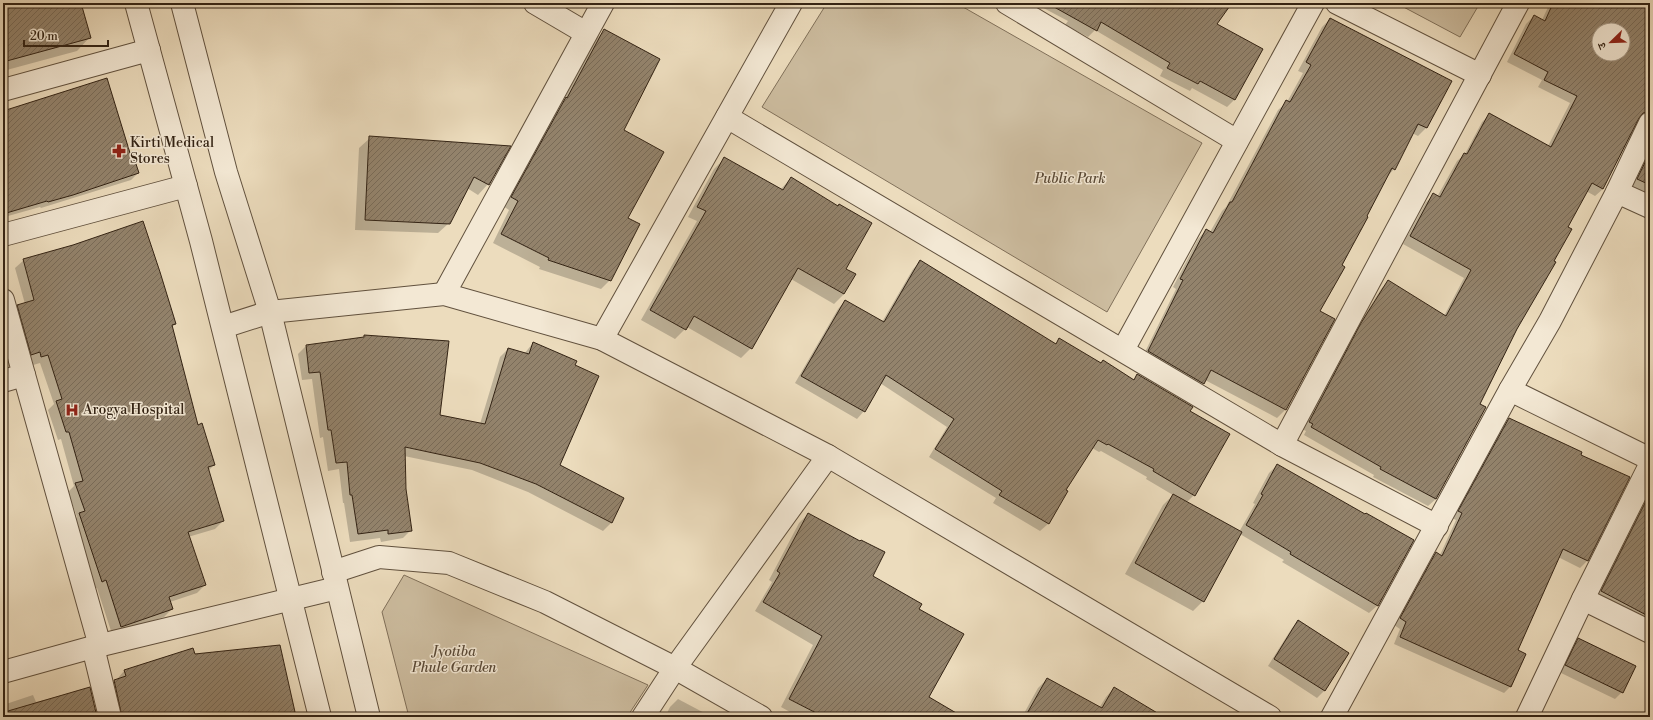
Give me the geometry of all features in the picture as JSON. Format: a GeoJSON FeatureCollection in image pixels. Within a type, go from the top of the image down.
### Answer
{"type":"FeatureCollection","features":[{"type":"Feature","properties":{"kind":"street"},"geometry":{"type":"LineString","coordinates":[[136,3],[223,327],[320,717]]}},
{"type":"Feature","properties":{"kind":"street"},"geometry":{"type":"LineString","coordinates":[[182,3],[226,172],[270,312],[369,717]]}},
{"type":"Feature","properties":{"kind":"street"},"geometry":{"type":"LineString","coordinates":[[535,3],[586,33]]}},
{"type":"Feature","properties":{"kind":"street"},"geometry":{"type":"LineString","coordinates":[[444,294],[603,3]]}},
{"type":"Feature","properties":{"kind":"street"},"geometry":{"type":"LineString","coordinates":[[602,339],[791,3]]}},
{"type":"Feature","properties":{"kind":"street"},"geometry":{"type":"LineString","coordinates":[[1008,3],[1237,142]]}},
{"type":"Feature","properties":{"kind":"street"},"geometry":{"type":"LineString","coordinates":[[1123,350],[1313,3]]}},
{"type":"Feature","properties":{"kind":"street"},"geometry":{"type":"LineString","coordinates":[[1337,3],[1480,75]]}},
{"type":"Feature","properties":{"kind":"street"},"geometry":{"type":"LineString","coordinates":[[1282,445],[1518,3]]}},
{"type":"Feature","properties":{"kind":"street"},"geometry":{"type":"LineString","coordinates":[[3,90],[149,50]]}},
{"type":"Feature","properties":{"kind":"street"},"geometry":{"type":"LineString","coordinates":[[727,117],[1282,445],[1437,526]]}},
{"type":"Feature","properties":{"kind":"street"},"geometry":{"type":"LineString","coordinates":[[1332,717],[1510,390],[1550,321],[1617,192],[1650,123]]}},
{"type":"Feature","properties":{"kind":"street"},"geometry":{"type":"LineString","coordinates":[[3,235],[186,186]]}},
{"type":"Feature","properties":{"kind":"street"},"geometry":{"type":"LineString","coordinates":[[1617,192],[1650,207]]}},
{"type":"Feature","properties":{"kind":"street"},"geometry":{"type":"LineString","coordinates":[[223,327],[270,312],[444,294],[602,339],[828,456],[1270,717]]}},
{"type":"Feature","properties":{"kind":"street"},"geometry":{"type":"LineString","coordinates":[[3,300],[97,646],[110,717]]}},
{"type":"Feature","properties":{"kind":"street"},"geometry":{"type":"LineString","coordinates":[[3,381],[24,375]]}},
{"type":"Feature","properties":{"kind":"street"},"geometry":{"type":"LineString","coordinates":[[1510,390],[1650,459]]}},
{"type":"Feature","properties":{"kind":"street"},"geometry":{"type":"LineString","coordinates":[[643,717],[676,668],[828,456]]}},
{"type":"Feature","properties":{"kind":"street"},"geometry":{"type":"LineString","coordinates":[[1527,717],[1583,599],[1650,465]]}},
{"type":"Feature","properties":{"kind":"street"},"geometry":{"type":"LineString","coordinates":[[3,672],[97,646],[290,599],[335,580],[379,557],[449,564],[545,602],[676,668],[761,717]]}},
{"type":"Feature","properties":{"kind":"street"},"geometry":{"type":"LineString","coordinates":[[1583,599],[1650,632]]}},
{"type":"Feature","properties":{"kind":"green space","name":"Public Park"},"geometry":{"type":"Polygon","coordinates":[[[827,3],[956,3],[1202,143],[1107,312],[762,107],[827,3]]]}},
{"type":"Feature","properties":{"kind":"green space"},"geometry":{"type":"Polygon","coordinates":[[[1396,3],[1480,3],[1460,37],[1396,3]]]}},
{"type":"Feature","properties":{"kind":"green space","name":"Jyotiba Phule Garden"},"geometry":{"type":"Polygon","coordinates":[[[404,575],[648,685],[627,717],[409,717],[382,612],[404,575]]]}},
{"type":"Feature","properties":{"kind":"building"},"geometry":{"type":"Polygon","coordinates":[[[3,3],[81,3],[91,38],[3,62],[3,3]]]}},
{"type":"Feature","properties":{"kind":"building"},"geometry":{"type":"Polygon","coordinates":[[[1047,3],[1232,3],[1217,24],[1263,49],[1235,100],[1200,81],[1198,84],[1167,68],[1170,63],[1101,22],[1097,31],[1047,3]]]}},
{"type":"Feature","properties":{"kind":"building"},"geometry":{"type":"Polygon","coordinates":[[[1553,3],[1641,3],[1650,8],[1650,111],[1643,113],[1639,118],[1603,189],[1592,183],[1568,227],[1572,229],[1554,261],[1556,262],[1517,329],[1480,404],[1486,407],[1436,499],[1380,469],[1381,467],[1311,427],[1313,424],[1309,422],[1361,323],[1388,280],[1446,316],[1471,270],[1410,236],[1433,193],[1440,197],[1464,153],[1467,154],[1489,113],[1551,147],[1577,96],[1544,80],[1548,72],[1514,54],[1534,15],[1545,21],[1553,3]]]}},
{"type":"Feature","properties":{"kind":"building"},"geometry":{"type":"Polygon","coordinates":[[[1330,18],[1452,81],[1427,128],[1418,124],[1395,170],[1392,168],[1342,265],[1345,267],[1320,311],[1335,319],[1286,410],[1211,370],[1204,384],[1148,351],[1183,280],[1180,279],[1206,229],[1213,233],[1230,202],[1232,202],[1286,100],[1290,102],[1311,65],[1306,62],[1330,18]]]}},
{"type":"Feature","properties":{"kind":"building"},"geometry":{"type":"Polygon","coordinates":[[[604,29],[660,59],[624,130],[664,152],[628,218],[640,224],[611,281],[548,260],[549,258],[501,234],[518,201],[511,197],[604,29]]]}},
{"type":"Feature","properties":{"kind":"building"},"geometry":{"type":"Polygon","coordinates":[[[107,78],[130,153],[132,152],[139,173],[73,195],[3,214],[3,111],[107,78]]]}},
{"type":"Feature","properties":{"kind":"building"},"geometry":{"type":"Polygon","coordinates":[[[369,136],[511,146],[489,185],[474,177],[450,224],[365,220],[369,136]]]}},
{"type":"Feature","properties":{"kind":"building"},"geometry":{"type":"Polygon","coordinates":[[[1650,152],[1650,185],[1637,179],[1650,152]]]}},
{"type":"Feature","properties":{"kind":"building"},"geometry":{"type":"Polygon","coordinates":[[[724,157],[783,190],[791,177],[838,206],[839,204],[872,223],[846,269],[856,274],[844,294],[798,268],[752,349],[694,316],[686,330],[650,310],[706,211],[697,207],[724,157]]]}},
{"type":"Feature","properties":{"kind":"building"},"geometry":{"type":"Polygon","coordinates":[[[143,221],[176,324],[172,325],[198,425],[202,423],[215,465],[208,467],[224,521],[188,532],[206,585],[169,597],[173,609],[121,627],[106,580],[102,582],[79,513],[85,511],[75,483],[83,481],[69,432],[66,432],[56,401],[62,399],[48,355],[41,357],[40,352],[31,355],[17,305],[34,300],[23,259],[73,245],[143,221]]]}},
{"type":"Feature","properties":{"kind":"building"},"geometry":{"type":"Polygon","coordinates":[[[920,260],[1056,344],[1059,338],[1101,363],[1103,360],[1134,380],[1137,374],[1193,407],[1190,411],[1230,434],[1195,496],[1153,471],[1154,469],[1098,440],[1066,490],[1068,491],[1049,524],[999,495],[1002,491],[935,449],[954,419],[886,375],[865,412],[801,376],[845,300],[884,322],[920,260]]]}},
{"type":"Feature","properties":{"kind":"building"},"geometry":{"type":"Polygon","coordinates":[[[364,335],[449,341],[440,415],[485,424],[508,348],[529,354],[533,342],[577,361],[575,365],[599,376],[560,465],[624,498],[612,523],[536,484],[480,463],[405,447],[406,489],[412,531],[388,534],[388,530],[358,534],[352,495],[350,495],[347,462],[336,463],[331,430],[328,430],[320,372],[309,373],[306,345],[364,337],[364,335]]]}},
{"type":"Feature","properties":{"kind":"building"},"geometry":{"type":"Polygon","coordinates":[[[1509,418],[1582,452],[1581,455],[1630,477],[1588,561],[1563,549],[1518,650],[1526,654],[1511,687],[1400,637],[1406,622],[1400,618],[1436,552],[1442,556],[1462,513],[1458,511],[1509,418]]]}},
{"type":"Feature","properties":{"kind":"building"},"geometry":{"type":"Polygon","coordinates":[[[1277,464],[1414,540],[1378,606],[1290,554],[1291,552],[1246,525],[1263,495],[1261,494],[1277,464]]]}},
{"type":"Feature","properties":{"kind":"building"},"geometry":{"type":"Polygon","coordinates":[[[1650,493],[1650,617],[1601,591],[1650,493]]]}},
{"type":"Feature","properties":{"kind":"building"},"geometry":{"type":"Polygon","coordinates":[[[1173,494],[1242,532],[1204,602],[1135,563],[1173,494]]]}},
{"type":"Feature","properties":{"kind":"building"},"geometry":{"type":"Polygon","coordinates":[[[808,513],[860,541],[861,540],[885,552],[873,576],[922,604],[919,609],[964,634],[929,697],[963,717],[824,717],[789,699],[822,636],[763,602],[780,573],[777,571],[808,513]]]}},
{"type":"Feature","properties":{"kind":"building"},"geometry":{"type":"Polygon","coordinates":[[[1298,620],[1349,653],[1325,691],[1274,659],[1298,620]]]}},
{"type":"Feature","properties":{"kind":"building"},"geometry":{"type":"Polygon","coordinates":[[[1578,638],[1636,666],[1623,693],[1565,665],[1578,638]]]}},
{"type":"Feature","properties":{"kind":"building"},"geometry":{"type":"Polygon","coordinates":[[[280,645],[295,712],[276,717],[122,717],[114,680],[126,676],[124,670],[193,648],[195,654],[280,645]]]}},
{"type":"Feature","properties":{"kind":"building"},"geometry":{"type":"Polygon","coordinates":[[[1047,678],[1102,708],[1114,687],[1164,717],[1025,717],[1047,678]]]}},
{"type":"Feature","properties":{"kind":"building"},"geometry":{"type":"Polygon","coordinates":[[[90,687],[97,717],[9,717],[8,711],[90,687]]]}},
{"type":"Feature","properties":{"kind":"place","name":"Kirti Medical Stores"},"geometry":{"type":"Point","coordinates":[119,151]}},
{"type":"Feature","properties":{"kind":"place","name":"Arogya Hospital"},"geometry":{"type":"Point","coordinates":[72,410]}}]}
